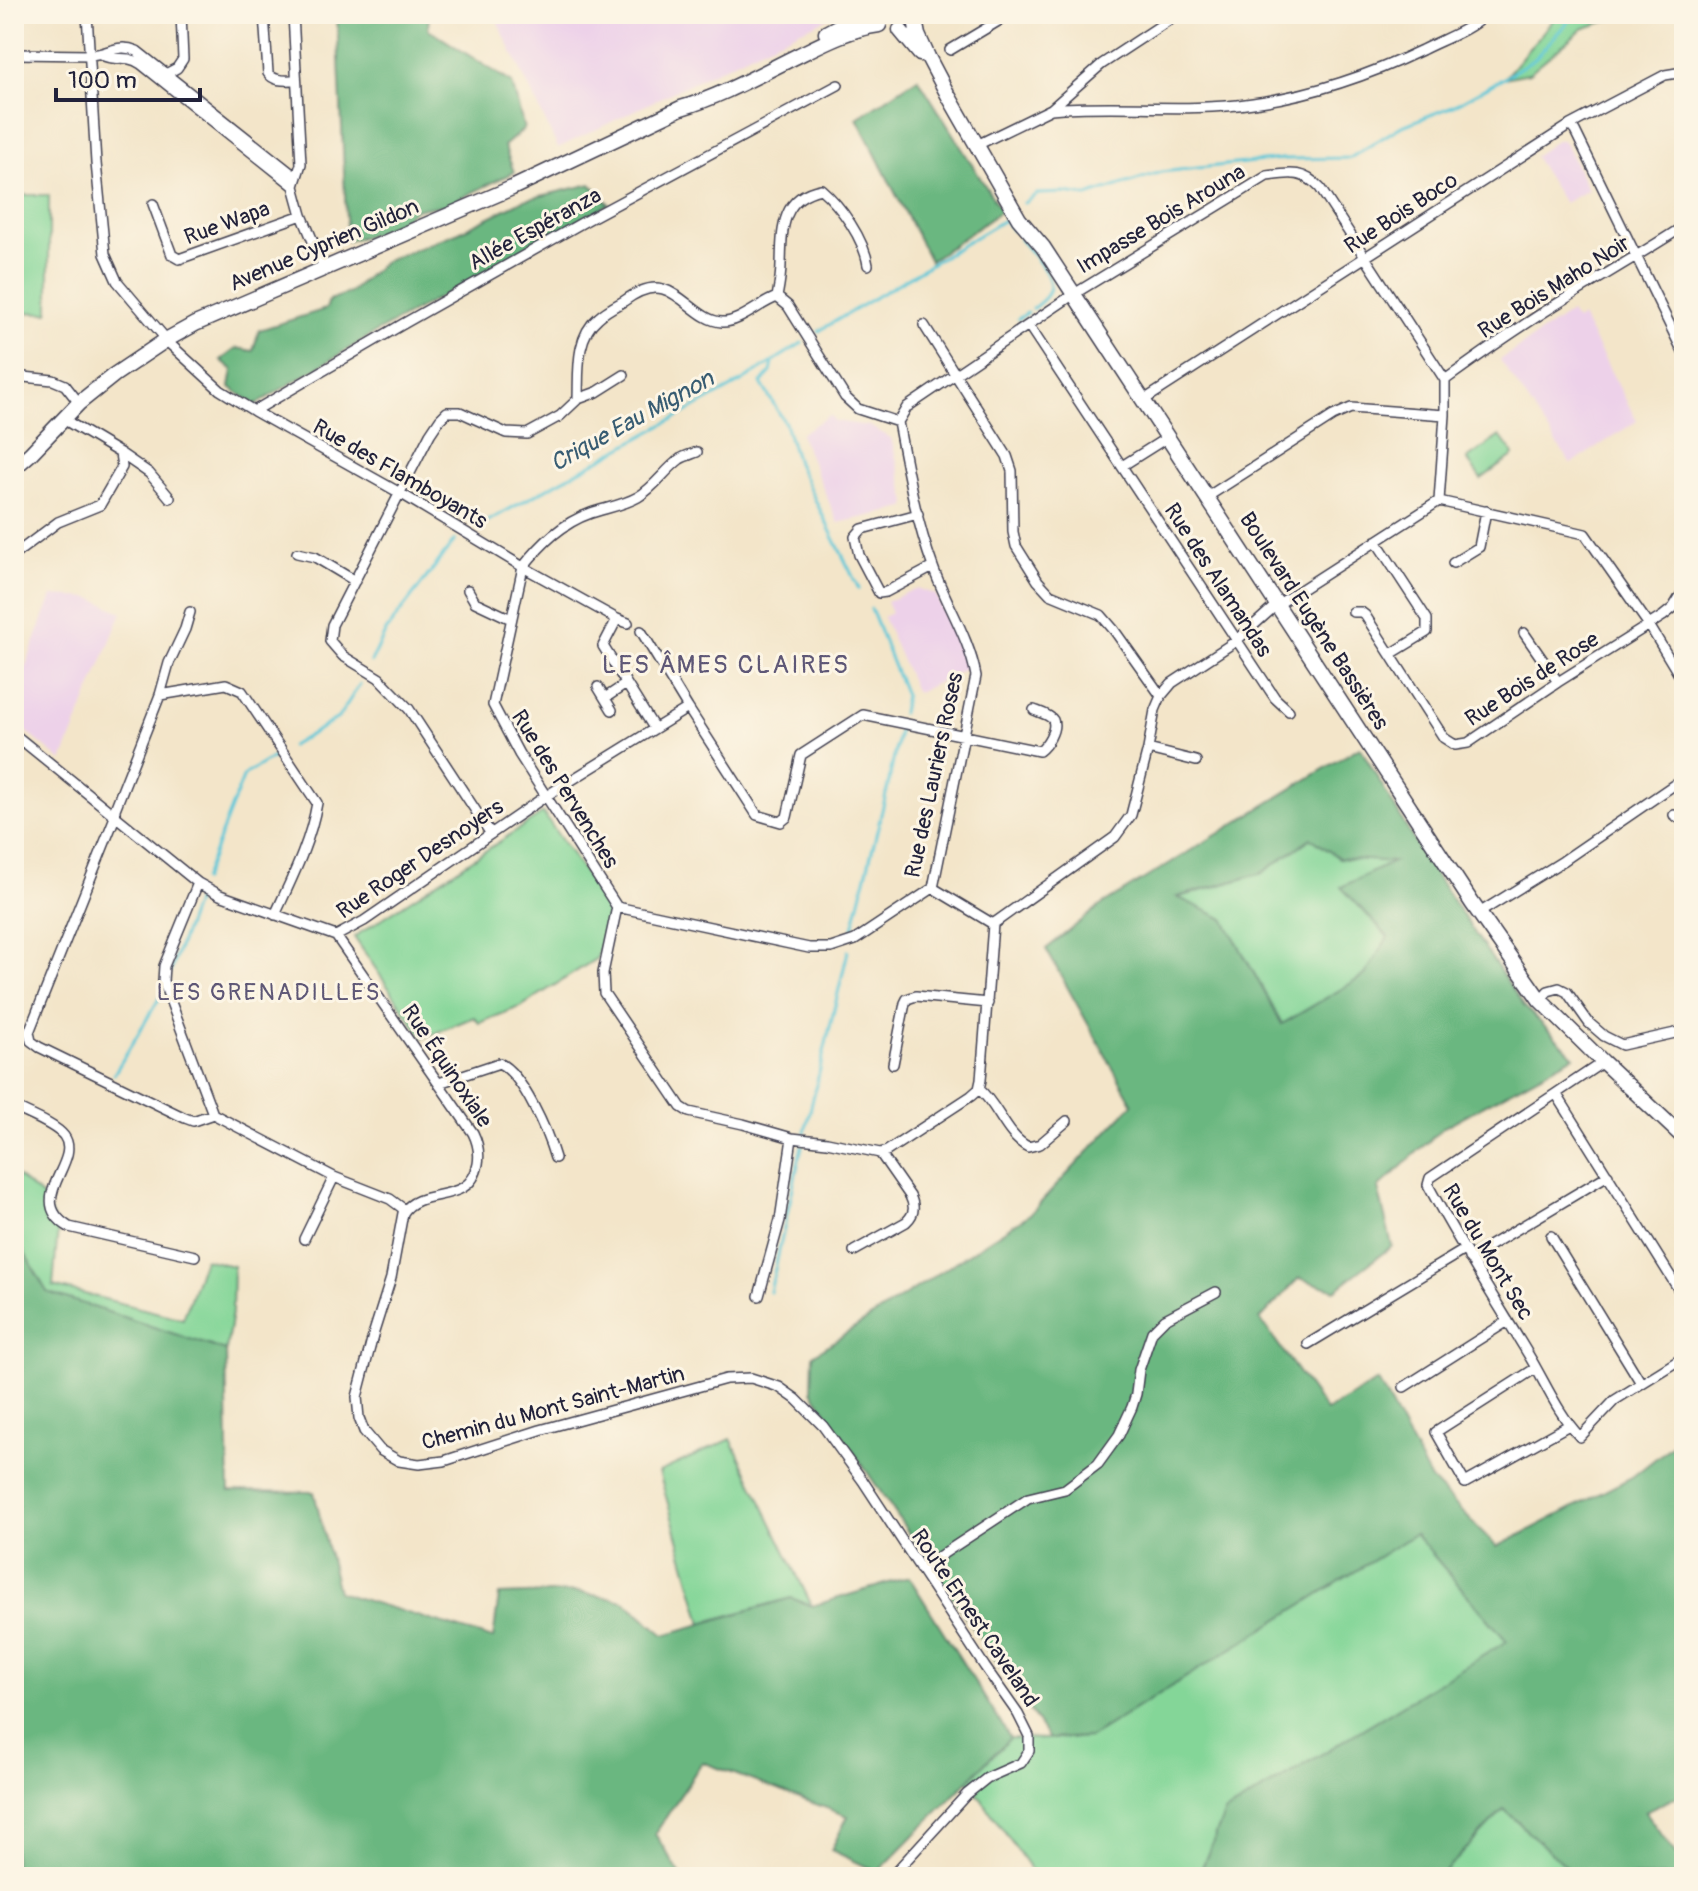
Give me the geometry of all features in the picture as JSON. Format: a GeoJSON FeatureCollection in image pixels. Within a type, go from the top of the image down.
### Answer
{"type":"FeatureCollection","features":[{"type":"Feature","properties":{"kind":"street","name":"Rue des Flamboyants"},"geometry":{"type":"LineString","coordinates":[[87,14],[105,254],[117,281],[166,340],[209,381],[254,411],[523,567],[628,623]]}},
{"type":"Feature","properties":{"kind":"street"},"geometry":{"type":"LineString","coordinates":[[166,74],[177,68],[183,59],[181,14]]}},
{"type":"Feature","properties":{"kind":"street"},"geometry":{"type":"LineString","coordinates":[[264,14],[268,73],[277,80],[296,80]]}},
{"type":"Feature","properties":{"kind":"street"},"geometry":{"type":"LineString","coordinates":[[293,14],[301,164],[295,182],[302,215],[325,270]]}},
{"type":"Feature","properties":{"kind":"street","name":"Avenue Cyprien Gildon"},"geometry":{"type":"LineString","coordinates":[[681,108],[698,96],[861,14]]}},
{"type":"Feature","properties":{"kind":"street"},"geometry":{"type":"LineString","coordinates":[[950,50],[1010,14]]}},
{"type":"Feature","properties":{"kind":"street"},"geometry":{"type":"LineString","coordinates":[[977,145],[1051,109],[1102,64],[1178,14]]}},
{"type":"Feature","properties":{"kind":"street"},"geometry":{"type":"LineString","coordinates":[[1051,109],[1253,104],[1316,90],[1365,74],[1475,24],[1486,14]]}},
{"type":"Feature","properties":{"kind":"street"},"geometry":{"type":"LineString","coordinates":[[875,20],[888,30],[900,30],[909,26],[916,17]]}},
{"type":"Feature","properties":{"kind":"street","name":"Boulevard Eugène Bassières"},"geometry":{"type":"LineString","coordinates":[[916,17],[918,35],[928,57],[1019,219],[1043,247],[1479,913],[1540,1000],[1684,1138]]}},
{"type":"Feature","properties":{"kind":"street","name":"Avenue Cyprien Gildon"},"geometry":{"type":"LineString","coordinates":[[14,468],[79,403],[142,354],[195,324],[512,188],[875,20]]}},
{"type":"Feature","properties":{"kind":"street","name":"Boulevard Eugène Bassières"},"geometry":{"type":"LineString","coordinates":[[900,30],[948,95]]}},
{"type":"Feature","properties":{"kind":"street"},"geometry":{"type":"LineString","coordinates":[[14,54],[102,55],[114,48],[137,51],[249,146]]}},
{"type":"Feature","properties":{"kind":"street"},"geometry":{"type":"LineString","coordinates":[[102,55],[135,61],[295,182]]}},
{"type":"Feature","properties":{"kind":"street","name":"Rue Bois Boco"},"geometry":{"type":"LineString","coordinates":[[1144,400],[1570,125],[1665,75],[1677,73],[1684,77]]}},
{"type":"Feature","properties":{"kind":"street","name":"Allée Espéranza"},"geometry":{"type":"LineString","coordinates":[[254,411],[574,227],[838,85]]}},
{"type":"Feature","properties":{"kind":"street"},"geometry":{"type":"LineString","coordinates":[[1074,87],[1082,106]]}},
{"type":"Feature","properties":{"kind":"street"},"geometry":{"type":"LineString","coordinates":[[1570,125],[1684,354]]}},
{"type":"Feature","properties":{"kind":"street","name":"Impasse Bois Arouna"},"geometry":{"type":"LineString","coordinates":[[1074,294],[1267,176],[1302,174],[1312,180],[1365,258]]}},
{"type":"Feature","properties":{"kind":"street"},"geometry":{"type":"LineString","coordinates":[[777,297],[786,215],[800,197],[811,191],[821,189],[834,200],[866,249],[868,265]]}},
{"type":"Feature","properties":{"kind":"street","name":"Rue Wapa"},"geometry":{"type":"LineString","coordinates":[[153,204],[172,255],[179,259],[302,215]]}},
{"type":"Feature","properties":{"kind":"street","name":"Rue Bois Maho Noir"},"geometry":{"type":"LineString","coordinates":[[1445,380],[1520,327],[1684,226]]}},
{"type":"Feature","properties":{"kind":"street"},"geometry":{"type":"LineString","coordinates":[[1365,258],[1445,380],[1439,501]]}},
{"type":"Feature","properties":{"kind":"street"},"geometry":{"type":"LineString","coordinates":[[578,399],[579,359],[585,335],[596,319],[632,295],[646,289],[661,288],[674,293],[705,316],[721,322],[737,320],[764,301],[777,297]]}},
{"type":"Feature","properties":{"kind":"street"},"geometry":{"type":"LineString","coordinates":[[777,297],[788,306],[845,397],[858,409],[898,422],[907,407],[1074,294]]}},
{"type":"Feature","properties":{"kind":"street"},"geometry":{"type":"LineString","coordinates":[[924,325],[1007,456],[1012,471],[1016,546],[1038,581],[1050,594],[1101,615],[1161,696]]}},
{"type":"Feature","properties":{"kind":"street","name":"Rue des Alamandas"},"geometry":{"type":"LineString","coordinates":[[1029,326],[1236,641],[1275,698],[1289,711]]}},
{"type":"Feature","properties":{"kind":"street"},"geometry":{"type":"LineString","coordinates":[[491,834],[409,709],[379,678],[343,656],[330,641],[332,625],[430,434],[447,412],[460,412],[506,433],[527,434],[560,416],[578,399],[597,392],[624,375]]}},
{"type":"Feature","properties":{"kind":"street"},"geometry":{"type":"LineString","coordinates":[[14,376],[53,380],[65,385],[79,403]]}},
{"type":"Feature","properties":{"kind":"street"},"geometry":{"type":"LineString","coordinates":[[1207,497],[1333,416],[1351,408],[1445,415]]}},
{"type":"Feature","properties":{"kind":"street"},"geometry":{"type":"LineString","coordinates":[[63,419],[149,473],[170,498]]}},
{"type":"Feature","properties":{"kind":"street","name":"Rue des Lauriers Roses"},"geometry":{"type":"LineString","coordinates":[[617,907],[809,948],[831,948],[855,940],[933,888],[976,676],[973,659],[933,567],[898,422]]}},
{"type":"Feature","properties":{"kind":"street"},"geometry":{"type":"LineString","coordinates":[[1122,466],[1168,437]]}},
{"type":"Feature","properties":{"kind":"street","name":"Rue des Pervenches"},"geometry":{"type":"LineString","coordinates":[[617,907],[519,754],[493,705],[523,567],[537,549],[559,529],[587,515],[632,501],[680,460],[697,452]]}},
{"type":"Feature","properties":{"kind":"street"},"geometry":{"type":"LineString","coordinates":[[14,555],[58,522],[100,505],[122,467],[120,453]]}},
{"type":"Feature","properties":{"kind":"street"},"geometry":{"type":"LineString","coordinates":[[993,924],[1115,837],[1131,815],[1155,710],[1172,683],[1236,641],[1278,605],[1439,501],[1585,534],[1649,625],[1678,673]]}},
{"type":"Feature","properties":{"kind":"street"},"geometry":{"type":"LineString","coordinates":[[1453,563],[1479,547],[1486,511]]}},
{"type":"Feature","properties":{"kind":"street"},"geometry":{"type":"LineString","coordinates":[[918,514],[862,529],[855,537],[859,555],[879,593],[933,567]]}},
{"type":"Feature","properties":{"kind":"street"},"geometry":{"type":"LineString","coordinates":[[1376,541],[1427,619],[1427,632],[1391,654]]}},
{"type":"Feature","properties":{"kind":"street"},"geometry":{"type":"LineString","coordinates":[[297,553],[315,557],[355,581]]}},
{"type":"Feature","properties":{"kind":"street"},"geometry":{"type":"LineString","coordinates":[[468,590],[475,602],[511,619]]}},
{"type":"Feature","properties":{"kind":"street","name":"Rue Bois de Rose"},"geometry":{"type":"LineString","coordinates":[[1353,612],[1365,615],[1444,738],[1455,745],[1468,743],[1649,625],[1673,608],[1684,590]]}},
{"type":"Feature","properties":{"kind":"street"},"geometry":{"type":"LineString","coordinates":[[190,612],[115,809],[115,817],[30,1029],[30,1037],[39,1047],[181,1117],[193,1121],[213,1114]]}},
{"type":"Feature","properties":{"kind":"street"},"geometry":{"type":"LineString","coordinates":[[617,619],[603,646],[654,728]]}},
{"type":"Feature","properties":{"kind":"street"},"geometry":{"type":"LineString","coordinates":[[641,631],[757,815],[781,822],[787,817],[801,755],[860,716],[867,714],[1039,751],[1048,743],[1054,723],[1048,716],[1034,710]]}},
{"type":"Feature","properties":{"kind":"street"},"geometry":{"type":"LineString","coordinates":[[1524,633],[1558,682]]}},
{"type":"Feature","properties":{"kind":"street"},"geometry":{"type":"LineString","coordinates":[[160,695],[226,684],[242,691],[317,803],[313,825],[297,869],[275,915]]}},
{"type":"Feature","properties":{"kind":"street"},"geometry":{"type":"LineString","coordinates":[[605,698],[626,684]]}},
{"type":"Feature","properties":{"kind":"street"},"geometry":{"type":"LineString","coordinates":[[598,687],[612,710]]}},
{"type":"Feature","properties":{"kind":"street","name":"Rue Roger Desnoyers"},"geometry":{"type":"LineString","coordinates":[[17,736],[198,883],[220,895],[336,936],[364,921],[546,796],[688,708]]}},
{"type":"Feature","properties":{"kind":"street"},"geometry":{"type":"LineString","coordinates":[[14,755],[17,736]]}},
{"type":"Feature","properties":{"kind":"street"},"geometry":{"type":"LineString","coordinates":[[1148,749],[1196,761]]}},
{"type":"Feature","properties":{"kind":"street"},"geometry":{"type":"LineString","coordinates":[[1479,913],[1563,861],[1684,778]]}},
{"type":"Feature","properties":{"kind":"street"},"geometry":{"type":"LineString","coordinates":[[1674,815],[1684,821]]}},
{"type":"Feature","properties":{"kind":"street"},"geometry":{"type":"LineString","coordinates":[[198,883],[164,966],[163,981],[213,1114],[334,1177],[390,1199],[405,1210]]}},
{"type":"Feature","properties":{"kind":"street"},"geometry":{"type":"LineString","coordinates":[[933,888],[993,924]]}},
{"type":"Feature","properties":{"kind":"street"},"geometry":{"type":"LineString","coordinates":[[617,907],[603,973],[604,993],[681,1107],[689,1112],[792,1138],[880,1153],[979,1089],[993,924]]}},
{"type":"Feature","properties":{"kind":"street","name":"Rue Équinoxiale"},"geometry":{"type":"LineString","coordinates":[[336,936],[477,1142],[476,1171],[462,1188],[416,1200],[405,1210]]}},
{"type":"Feature","properties":{"kind":"street"},"geometry":{"type":"LineString","coordinates":[[1540,1000],[1548,991],[1559,988],[1567,992],[1589,1023],[1604,1036],[1622,1045],[1684,1031]]}},
{"type":"Feature","properties":{"kind":"street"},"geometry":{"type":"LineString","coordinates":[[893,1064],[907,999],[916,996],[988,1003]]}},
{"type":"Feature","properties":{"kind":"street","name":"Rue du Mont Sec"},"geometry":{"type":"LineString","coordinates":[[1603,1062],[1430,1178],[1428,1185],[1569,1425],[1580,1437],[1615,1400],[1641,1383]]}},
{"type":"Feature","properties":{"kind":"street"},"geometry":{"type":"LineString","coordinates":[[439,1083],[499,1063],[507,1066],[546,1129],[555,1158]]}},
{"type":"Feature","properties":{"kind":"street"},"geometry":{"type":"LineString","coordinates":[[979,1089],[1014,1136],[1028,1147],[1040,1144],[1067,1121]]}},
{"type":"Feature","properties":{"kind":"street"},"geometry":{"type":"LineString","coordinates":[[1557,1095],[1684,1298]]}},
{"type":"Feature","properties":{"kind":"street"},"geometry":{"type":"LineString","coordinates":[[14,1107],[57,1129],[67,1143],[68,1150],[52,1197],[52,1208],[59,1219],[69,1227],[195,1256]]}},
{"type":"Feature","properties":{"kind":"street"},"geometry":{"type":"LineString","coordinates":[[759,1296],[780,1220],[792,1138]]}},
{"type":"Feature","properties":{"kind":"street"},"geometry":{"type":"LineString","coordinates":[[854,1251],[906,1222],[914,1211],[910,1196],[880,1153]]}},
{"type":"Feature","properties":{"kind":"street"},"geometry":{"type":"LineString","coordinates":[[1308,1344],[1608,1175]]}},
{"type":"Feature","properties":{"kind":"street"},"geometry":{"type":"LineString","coordinates":[[304,1239],[334,1177]]}},
{"type":"Feature","properties":{"kind":"street","name":"Chemin du Mont Saint-Martin"},"geometry":{"type":"LineString","coordinates":[[405,1210],[391,1278],[357,1397],[364,1431],[380,1450],[399,1461],[419,1464],[444,1461],[540,1430],[726,1379],[751,1378]]}},
{"type":"Feature","properties":{"kind":"street"},"geometry":{"type":"LineString","coordinates":[[1551,1236],[1641,1383],[1684,1357]]}},
{"type":"Feature","properties":{"kind":"street"},"geometry":{"type":"LineString","coordinates":[[920,1569],[1028,1498],[1065,1489],[1098,1464],[1119,1435],[1132,1407],[1139,1370],[1152,1332],[1165,1319],[1216,1292]]}},
{"type":"Feature","properties":{"kind":"street"},"geometry":{"type":"LineString","coordinates":[[1404,1387],[1508,1321]]}},
{"type":"Feature","properties":{"kind":"street"},"geometry":{"type":"LineString","coordinates":[[1536,1368],[1436,1432],[1443,1445],[1465,1483],[1569,1425]]}},
{"type":"Feature","properties":{"kind":"street","name":"Route Ernest Caveland"},"geometry":{"type":"LineString","coordinates":[[751,1378],[779,1387],[823,1426],[1026,1726],[1030,1745],[1021,1763],[987,1778],[967,1794],[891,1877]]}},
{"type":"Feature","properties":{"kind":"shaded area"},"geometry":{"type":"Polygon","coordinates":[[[494,14],[837,14],[558,148],[494,14]]]}},
{"type":"Feature","properties":{"kind":"shaded area"},"geometry":{"type":"Polygon","coordinates":[[[1557,140],[1562,140],[1566,145],[1588,190],[1564,203],[1534,156],[1557,140]]]}},
{"type":"Feature","properties":{"kind":"shaded area"},"geometry":{"type":"Polygon","coordinates":[[[1570,313],[1576,321],[1582,317],[1637,421],[1571,464],[1500,360],[1570,313]]]}},
{"type":"Feature","properties":{"kind":"shaded area"},"geometry":{"type":"Polygon","coordinates":[[[830,415],[835,421],[869,426],[891,438],[907,503],[905,508],[838,523],[800,434],[830,415]]]}},
{"type":"Feature","properties":{"kind":"shaded area"},"geometry":{"type":"Polygon","coordinates":[[[917,588],[936,595],[967,668],[916,693],[883,617],[891,613],[886,602],[917,588]]]}},
{"type":"Feature","properties":{"kind":"shaded area"},"geometry":{"type":"Polygon","coordinates":[[[52,596],[91,598],[122,612],[62,761],[14,721],[14,697],[52,596]]]}},
{"type":"Feature","properties":{"kind":"green space"},"geometry":{"type":"Polygon","coordinates":[[[337,14],[429,14],[428,29],[512,83],[524,129],[504,146],[514,172],[447,205],[416,209],[398,223],[375,234],[347,241],[337,14]]]}},
{"type":"Feature","properties":{"kind":"green space"},"geometry":{"type":"Polygon","coordinates":[[[1558,14],[1628,14],[1582,29],[1529,73],[1504,78],[1558,14]]]}},
{"type":"Feature","properties":{"kind":"green space"},"geometry":{"type":"Polygon","coordinates":[[[918,78],[1001,211],[930,261],[857,118],[918,78]]]}},
{"type":"Feature","properties":{"kind":"green space"},"geometry":{"type":"Polygon","coordinates":[[[591,184],[609,204],[380,330],[255,405],[230,387],[233,370],[221,360],[237,348],[253,351],[259,330],[326,309],[329,300],[349,293],[385,261],[459,232],[524,200],[591,184]]]}},
{"type":"Feature","properties":{"kind":"green space"},"geometry":{"type":"Polygon","coordinates":[[[14,195],[49,195],[49,313],[14,312],[14,195]]]}},
{"type":"Feature","properties":{"kind":"green space"},"geometry":{"type":"Polygon","coordinates":[[[1500,436],[1514,455],[1481,479],[1467,459],[1500,436]]]}},
{"type":"Feature","properties":{"kind":"green space"},"geometry":{"type":"Polygon","coordinates":[[[1360,747],[1424,858],[1524,1006],[1574,1056],[1444,1127],[1378,1188],[1392,1246],[1335,1290],[1299,1278],[1260,1319],[1326,1411],[1378,1381],[1431,1480],[1497,1547],[1632,1477],[1684,1436],[1684,1799],[1680,1795],[1645,1812],[1684,1865],[1684,1873],[1678,1877],[1577,1877],[1504,1809],[1440,1877],[1198,1877],[1225,1813],[1507,1641],[1415,1534],[1090,1737],[1049,1739],[812,1391],[813,1355],[1030,1214],[1133,1104],[1046,949],[1100,906],[1360,747]],[[1311,838],[1262,873],[1177,897],[1224,919],[1282,1024],[1365,975],[1388,937],[1341,887],[1393,862],[1339,858],[1311,838]]]}},
{"type":"Feature","properties":{"kind":"green space"},"geometry":{"type":"Polygon","coordinates":[[[543,813],[609,909],[597,958],[522,1006],[479,1023],[474,1017],[423,1038],[354,937],[543,813]]]}},
{"type":"Feature","properties":{"kind":"green space"},"geometry":{"type":"Polygon","coordinates":[[[1311,838],[1339,858],[1395,861],[1389,937],[1365,975],[1282,1024],[1224,919],[1176,898],[1262,873],[1311,838]]]}},
{"type":"Feature","properties":{"kind":"green space"},"geometry":{"type":"Polygon","coordinates":[[[14,1174],[43,1197],[58,1229],[53,1286],[183,1319],[204,1259],[233,1266],[232,1312],[226,1351],[47,1292],[14,1235],[14,1174]]]}},
{"type":"Feature","properties":{"kind":"green space"},"geometry":{"type":"Polygon","coordinates":[[[14,1235],[47,1292],[226,1351],[229,1491],[314,1492],[338,1592],[493,1639],[499,1595],[578,1592],[624,1601],[664,1635],[791,1598],[812,1606],[909,1577],[1010,1738],[878,1872],[831,1850],[848,1816],[702,1762],[655,1834],[682,1877],[14,1877],[14,1235]]]}},
{"type":"Feature","properties":{"kind":"green space"},"geometry":{"type":"Polygon","coordinates":[[[731,1439],[812,1606],[791,1598],[702,1623],[659,1472],[731,1439]]]}},
{"type":"Feature","properties":{"kind":"green space"},"geometry":{"type":"Polygon","coordinates":[[[1415,1534],[1508,1642],[1225,1813],[1198,1877],[1036,1877],[968,1780],[1010,1738],[1090,1737],[1415,1534]]]}},
{"type":"Feature","properties":{"kind":"green space"},"geometry":{"type":"Polygon","coordinates":[[[1504,1809],[1577,1877],[1440,1877],[1504,1809]]]}},
{"type":"Feature","properties":{"kind":"waterway","name":"Crique Eau Mignon"},"geometry":{"type":"LineString","coordinates":[[1024,203],[1037,194],[1087,196],[1161,172],[1282,159],[1350,158],[1400,127],[1453,106],[1504,78],[1535,58],[1575,14]]}},
{"type":"Feature","properties":{"kind":"waterway","name":"Crique Eau Mignon"},"geometry":{"type":"LineString","coordinates":[[819,331],[1004,220],[1013,231]]}},
{"type":"Feature","properties":{"kind":"waterway"},"geometry":{"type":"LineString","coordinates":[[1020,239],[1042,266],[1049,281],[1047,295],[1032,309]]}},
{"type":"Feature","properties":{"kind":"waterway"},"geometry":{"type":"LineString","coordinates":[[1018,319],[1027,313]]}},
{"type":"Feature","properties":{"kind":"waterway","name":"Crique Eau Mignon"},"geometry":{"type":"LineString","coordinates":[[477,527],[741,382],[802,343]]}},
{"type":"Feature","properties":{"kind":"waterway"},"geometry":{"type":"LineString","coordinates":[[773,363],[771,372],[761,383],[785,423],[797,463],[859,589]]}},
{"type":"Feature","properties":{"kind":"waterway","name":"Crique Eau Mignon"},"geometry":{"type":"LineString","coordinates":[[371,662],[386,631],[455,540]]}},
{"type":"Feature","properties":{"kind":"waterway"},"geometry":{"type":"LineString","coordinates":[[871,609],[905,695],[902,713]]}},
{"type":"Feature","properties":{"kind":"waterway","name":"Crique Eau Mignon"},"geometry":{"type":"LineString","coordinates":[[291,746],[338,718],[360,684]]}},
{"type":"Feature","properties":{"kind":"waterway"},"geometry":{"type":"LineString","coordinates":[[853,928],[900,726]]}},
{"type":"Feature","properties":{"kind":"waterway","name":"Crique Eau Mignon"},"geometry":{"type":"LineString","coordinates":[[203,880],[244,775],[275,756]]}},
{"type":"Feature","properties":{"kind":"waterway","name":"Crique Eau Mignon"},"geometry":{"type":"LineString","coordinates":[[170,973],[198,894]]}},
{"type":"Feature","properties":{"kind":"waterway"},"geometry":{"type":"LineString","coordinates":[[805,1132],[848,951]]}},
{"type":"Feature","properties":{"kind":"waterway","name":"Crique Eau Mignon"},"geometry":{"type":"LineString","coordinates":[[114,1074],[163,992]]}},
{"type":"Feature","properties":{"kind":"waterway"},"geometry":{"type":"LineString","coordinates":[[770,1292],[802,1146]]}},
{"type":"Feature","properties":{"kind":"district","name":"LES ÂMES CLAIRES"},"geometry":{"type":"Point","coordinates":[726,665]}},
{"type":"Feature","properties":{"kind":"district","name":"LES GRENADILLES"},"geometry":{"type":"Point","coordinates":[269,992]}}]}
